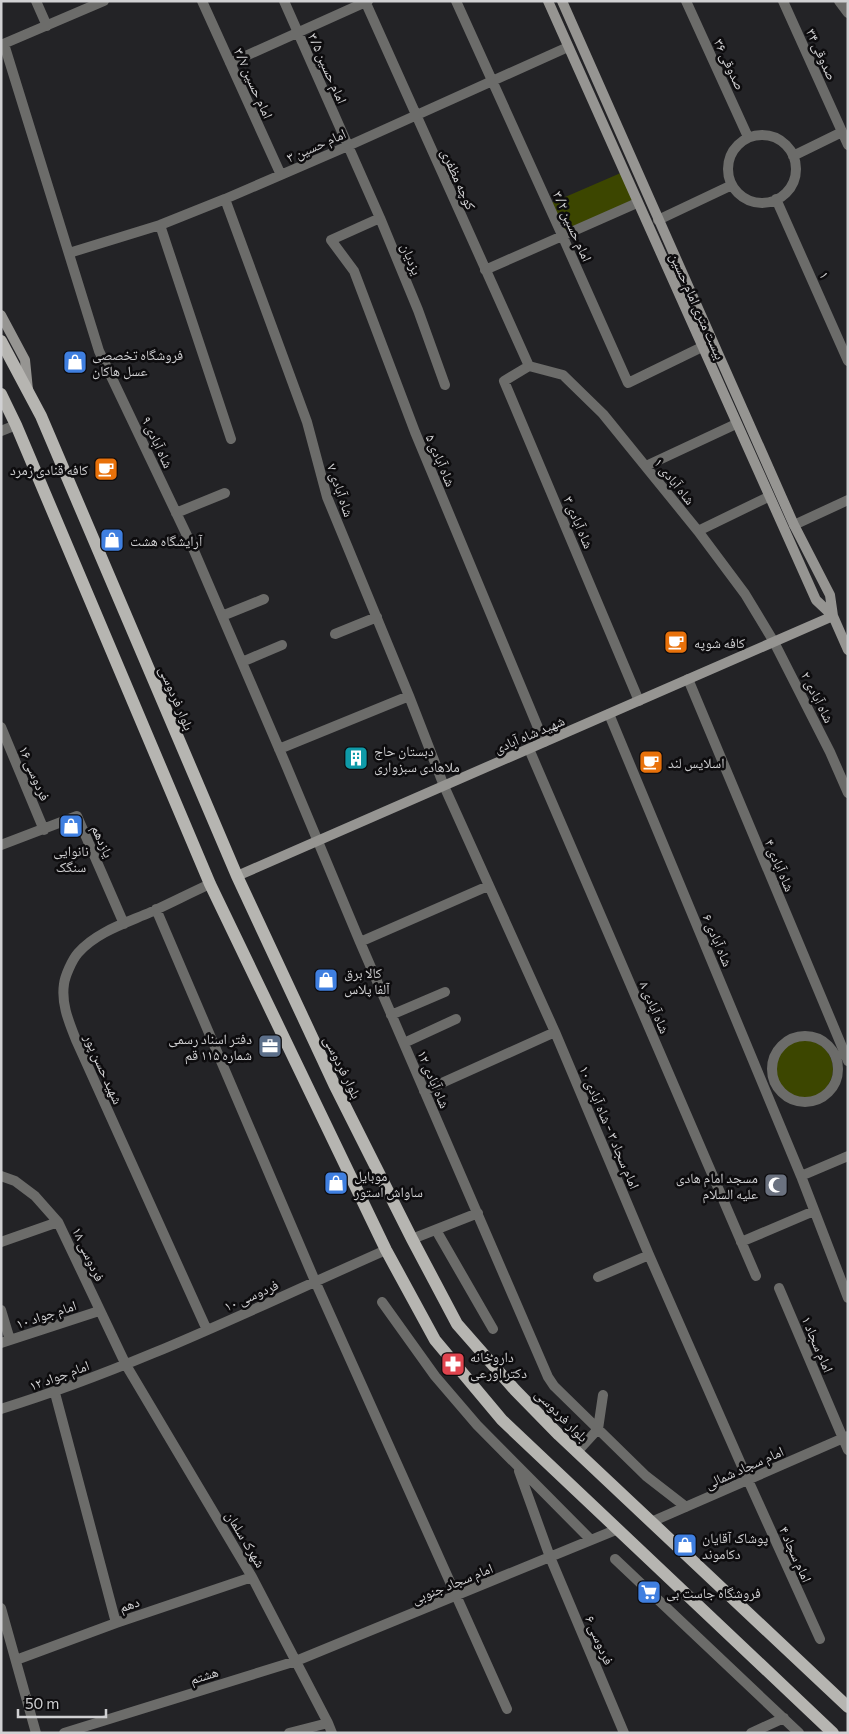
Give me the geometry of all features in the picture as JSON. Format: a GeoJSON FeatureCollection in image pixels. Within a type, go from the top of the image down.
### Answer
{"type":"FeatureCollection","features":[{"type":"Feature","properties":{"kind":"main road","name":"بیست متری امام حسین"},"geometry":{"type":"LineString","coordinates":[[548,1],[768,497],[816,600],[833,616]]}},
{"type":"Feature","properties":{"kind":"main road","name":"بیست متری امام حسین"},"geometry":{"type":"LineString","coordinates":[[562,1],[794,525],[830,595],[833,616],[848,650]]}},
{"type":"Feature","properties":{"kind":"main road"},"geometry":{"type":"LineString","coordinates":[[637,203],[649,199]]}},
{"type":"Feature","properties":{"kind":"main road","name":"بلوار فردوسی"},"geometry":{"type":"LineString","coordinates":[[1,315],[25,360],[29,393],[41,416],[237,876],[334,1084],[457,1324],[516,1390],[577,1452],[848,1706]]}},
{"type":"Feature","properties":{"kind":"main road"},"geometry":{"type":"LineString","coordinates":[[1,341],[29,393]]}},
{"type":"Feature","properties":{"kind":"main road"},"geometry":{"type":"LineString","coordinates":[[1,394],[16,425],[210,884],[386,1250],[435,1340],[502,1420],[832,1733]]}},
{"type":"Feature","properties":{"kind":"main road","name":"شهید شاه آبادی"},"geometry":{"type":"LineString","coordinates":[[237,876],[833,616]]}},
{"type":"Feature","properties":{"kind":"street"},"geometry":{"type":"LineString","coordinates":[[36,1],[46,26]]}},
{"type":"Feature","properties":{"kind":"street"},"geometry":{"type":"LineString","coordinates":[[2,44],[104,1]]}},
{"type":"Feature","properties":{"kind":"street","name":"امام حسین ۳/۷"},"geometry":{"type":"LineString","coordinates":[[202,1],[281,175]]}},
{"type":"Feature","properties":{"kind":"street","name":"امام حسین ۳/۵"},"geometry":{"type":"LineString","coordinates":[[284,1],[348,146]]}},
{"type":"Feature","properties":{"kind":"street","name":"امام حسین ۳/۲"},"geometry":{"type":"LineString","coordinates":[[456,1],[628,383],[702,348]]}},
{"type":"Feature","properties":{"kind":"street","name":"صدوقی ۳۶"},"geometry":{"type":"LineString","coordinates":[[686,1],[748,138]]}},
{"type":"Feature","properties":{"kind":"street","name":"صدوقی ۳۴"},"geometry":{"type":"LineString","coordinates":[[783,1],[848,145]]}},
{"type":"Feature","properties":{"kind":"street"},"geometry":{"type":"LineString","coordinates":[[839,1],[848,13]]}},
{"type":"Feature","properties":{"kind":"street"},"geometry":{"type":"LineString","coordinates":[[230,63],[366,2]]}},
{"type":"Feature","properties":{"kind":"street","name":"کوچه مظفری"},"geometry":{"type":"LineString","coordinates":[[366,2],[529,366]]}},
{"type":"Feature","properties":{"kind":"street","name":"شاه آبادی ۹"},"geometry":{"type":"LineString","coordinates":[[2,44],[99,351],[176,513],[222,616],[317,841]]}},
{"type":"Feature","properties":{"kind":"street","name":"امام حسین ۳"},"geometry":{"type":"LineString","coordinates":[[69,253],[160,225],[225,199],[348,146],[568,46]]}},
{"type":"Feature","properties":{"kind":"street"},"geometry":{"type":"LineString","coordinates":[[793,156],[842,132]]}},
{"type":"Feature","properties":{"kind":"street"},"geometry":{"type":"LineString","coordinates":[[759,135],[779,140],[793,156],[795,163],[794,178],[788,190],[776,199],[756,202],[742,196],[732,185],[728,167],[730,158],[740,142],[748,138],[759,135]]}},
{"type":"Feature","properties":{"kind":"street","name":"یزدیان"},"geometry":{"type":"LineString","coordinates":[[348,146],[418,310],[445,386]]}},
{"type":"Feature","properties":{"kind":"street"},"geometry":{"type":"LineString","coordinates":[[658,220],[732,185]]}},
{"type":"Feature","properties":{"kind":"street","name":"شاه آبادی ۷"},"geometry":{"type":"LineString","coordinates":[[225,199],[307,422],[327,497],[444,786]]}},
{"type":"Feature","properties":{"kind":"street","name":"۱"},"geometry":{"type":"LineString","coordinates":[[776,199],[848,361]]}},
{"type":"Feature","properties":{"kind":"street"},"geometry":{"type":"LineString","coordinates":[[485,270],[637,203]]}},
{"type":"Feature","properties":{"kind":"street","name":"شاه آبادی ۵"},"geometry":{"type":"LineString","coordinates":[[380,218],[332,240],[354,271],[415,432],[544,742]]}},
{"type":"Feature","properties":{"kind":"street"},"geometry":{"type":"LineString","coordinates":[[160,225],[231,439]]}},
{"type":"Feature","properties":{"kind":"street","name":"شاه آبادی ۱"},"geometry":{"type":"LineString","coordinates":[[529,366],[563,375],[604,414],[698,531],[745,594],[774,642]]}},
{"type":"Feature","properties":{"kind":"street","name":"شاه آبادی ۳"},"geometry":{"type":"LineString","coordinates":[[529,366],[504,381],[639,701]]}},
{"type":"Feature","properties":{"kind":"street"},"geometry":{"type":"LineString","coordinates":[[646,466],[736,424]]}},
{"type":"Feature","properties":{"kind":"street"},"geometry":{"type":"LineString","coordinates":[[1,431],[16,425]]}},
{"type":"Feature","properties":{"kind":"street"},"geometry":{"type":"LineString","coordinates":[[176,513],[225,493]]}},
{"type":"Feature","properties":{"kind":"street"},"geometry":{"type":"LineString","coordinates":[[698,531],[768,497]]}},
{"type":"Feature","properties":{"kind":"street"},"geometry":{"type":"LineString","coordinates":[[794,525],[848,500]]}},
{"type":"Feature","properties":{"kind":"street"},"geometry":{"type":"LineString","coordinates":[[222,616],[264,599]]}},
{"type":"Feature","properties":{"kind":"street"},"geometry":{"type":"LineString","coordinates":[[335,634],[377,617]]}},
{"type":"Feature","properties":{"kind":"street","name":"شاه آبادی ۲"},"geometry":{"type":"LineString","coordinates":[[774,642],[830,752],[848,793]]}},
{"type":"Feature","properties":{"kind":"street"},"geometry":{"type":"LineString","coordinates":[[242,662],[282,645]]}},
{"type":"Feature","properties":{"kind":"street","name":"شاه آبادی ۴"},"geometry":{"type":"LineString","coordinates":[[688,679],[839,1053],[848,1061]]}},
{"type":"Feature","properties":{"kind":"street"},"geometry":{"type":"LineString","coordinates":[[279,749],[409,696]]}},
{"type":"Feature","properties":{"kind":"street","name":"شاه آبادی ۶"},"geometry":{"type":"LineString","coordinates":[[609,714],[768,1082],[801,1176],[848,1298]]}},
{"type":"Feature","properties":{"kind":"street","name":"فردوسی ۱۶"},"geometry":{"type":"LineString","coordinates":[[1,726],[44,830]]}},
{"type":"Feature","properties":{"kind":"street","name":"شاه آبادی ۸"},"geometry":{"type":"LineString","coordinates":[[529,749],[756,1276]]}},
{"type":"Feature","properties":{"kind":"street","name":"امام سجاد ۳ - شاه آبادی ۱۰"},"geometry":{"type":"LineString","coordinates":[[444,786],[555,1032],[649,1255],[748,1480]]}},
{"type":"Feature","properties":{"kind":"street","name":"یازدهم"},"geometry":{"type":"LineString","coordinates":[[1,845],[77,816],[124,924]]}},
{"type":"Feature","properties":{"kind":"street","name":"شاه آبادی ۱۲"},"geometry":{"type":"LineString","coordinates":[[317,841],[526,1327],[554,1386],[646,1476],[686,1507]]}},
{"type":"Feature","properties":{"kind":"street","name":"شهید حسن پور"},"geometry":{"type":"LineString","coordinates":[[207,1330],[76,1040],[63,999],[64,983],[76,954],[91,941],[210,884]]}},
{"type":"Feature","properties":{"kind":"street"},"geometry":{"type":"LineString","coordinates":[[360,942],[488,886]]}},
{"type":"Feature","properties":{"kind":"street"},"geometry":{"type":"LineString","coordinates":[[156,909],[315,1281],[507,1709]]}},
{"type":"Feature","properties":{"kind":"street"},"geometry":{"type":"LineString","coordinates":[[391,1015],[444,992]]}},
{"type":"Feature","properties":{"kind":"street"},"geometry":{"type":"LineString","coordinates":[[404,1043],[456,1019]]}},
{"type":"Feature","properties":{"kind":"street"},"geometry":{"type":"LineString","coordinates":[[424,1091],[555,1032]]}},
{"type":"Feature","properties":{"kind":"street"},"geometry":{"type":"LineString","coordinates":[[798,1036],[809,1036],[819,1039],[839,1053],[838,1076],[828,1093],[819,1099],[799,1102],[789,1099],[768,1082],[774,1056],[788,1040],[798,1036]]}},
{"type":"Feature","properties":{"kind":"street"},"geometry":{"type":"LineString","coordinates":[[801,1176],[848,1156]]}},
{"type":"Feature","properties":{"kind":"street","name":"فردوسی ۱۸"},"geometry":{"type":"LineString","coordinates":[[1,1176],[15,1182],[35,1196],[58,1222],[126,1365]]}},
{"type":"Feature","properties":{"kind":"street"},"geometry":{"type":"LineString","coordinates":[[742,1242],[814,1210]]}},
{"type":"Feature","properties":{"kind":"street"},"geometry":{"type":"LineString","coordinates":[[412,1239],[478,1213]]}},
{"type":"Feature","properties":{"kind":"street"},"geometry":{"type":"LineString","coordinates":[[1,1242],[58,1222]]}},
{"type":"Feature","properties":{"kind":"street"},"geometry":{"type":"LineString","coordinates":[[436,1230],[493,1329]]}},
{"type":"Feature","properties":{"kind":"street","name":"فردوسی ۱۰"},"geometry":{"type":"LineString","coordinates":[[126,1365],[386,1250]]}},
{"type":"Feature","properties":{"kind":"street"},"geometry":{"type":"LineString","coordinates":[[598,1277],[649,1255]]}},
{"type":"Feature","properties":{"kind":"street","name":"امام سجاد ۱"},"geometry":{"type":"LineString","coordinates":[[779,1288],[845,1438],[848,1450]]}},
{"type":"Feature","properties":{"kind":"street"},"geometry":{"type":"LineString","coordinates":[[382,1302],[435,1376],[477,1425],[591,1540]]}},
{"type":"Feature","properties":{"kind":"street"},"geometry":{"type":"LineString","coordinates":[[1,1310],[6,1341]]}},
{"type":"Feature","properties":{"kind":"street","name":"امام جواد ۱۰"},"geometry":{"type":"LineString","coordinates":[[6,1341],[100,1311]]}},
{"type":"Feature","properties":{"kind":"street","name":"امام جواد ۱۲"},"geometry":{"type":"LineString","coordinates":[[1,1409],[55,1393],[126,1365]]}},
{"type":"Feature","properties":{"kind":"street","name":"شهرک سلمان"},"geometry":{"type":"LineString","coordinates":[[126,1365],[252,1577],[330,1728]]}},
{"type":"Feature","properties":{"kind":"street"},"geometry":{"type":"LineString","coordinates":[[55,1393],[116,1624]]}},
{"type":"Feature","properties":{"kind":"street"},"geometry":{"type":"LineString","coordinates":[[577,1452],[598,1430],[603,1395]]}},
{"type":"Feature","properties":{"kind":"street","name":"امام سجاد شمالی"},"geometry":{"type":"LineString","coordinates":[[651,1522],[845,1438]]}},
{"type":"Feature","properties":{"kind":"street","name":"فردوسی ۶"},"geometry":{"type":"LineString","coordinates":[[518,1468],[550,1557],[624,1733]]}},
{"type":"Feature","properties":{"kind":"street","name":"امام سجاد ۴"},"geometry":{"type":"LineString","coordinates":[[748,1480],[820,1639]]}},
{"type":"Feature","properties":{"kind":"street","name":"امام سجاد جنوبی"},"geometry":{"type":"LineString","coordinates":[[296,1661],[618,1529]]}},
{"type":"Feature","properties":{"kind":"street"},"geometry":{"type":"LineString","coordinates":[[615,1559],[799,1733]]}},
{"type":"Feature","properties":{"kind":"street","name":"دهم"},"geometry":{"type":"LineString","coordinates":[[16,1660],[252,1577]]}},
{"type":"Feature","properties":{"kind":"street"},"geometry":{"type":"LineString","coordinates":[[1,1608],[36,1733]]}},
{"type":"Feature","properties":{"kind":"street","name":"هشتم"},"geometry":{"type":"LineString","coordinates":[[64,1733],[296,1661]]}},
{"type":"Feature","properties":{"kind":"street"},"geometry":{"type":"LineString","coordinates":[[752,1733],[784,1718]]}},
{"type":"Feature","properties":{"kind":"street"},"geometry":{"type":"LineString","coordinates":[[289,1733],[330,1728]]}},
{"type":"Feature","properties":{"kind":"green space"},"geometry":{"type":"Polygon","coordinates":[[[623,172],[637,203],[562,235],[549,204],[623,172]]]}},
{"type":"Feature","properties":{"kind":"green space"},"geometry":{"type":"Polygon","coordinates":[[[804,1040],[815,1042],[828,1053],[833,1069],[831,1080],[820,1093],[804,1098],[793,1096],[780,1085],[775,1069],[777,1058],[788,1045],[804,1040]]]}},
{"type":"Feature","properties":{"kind":"place","name":"فروشگاه تخصصی عسل هاکان"},"geometry":{"type":"Point","coordinates":[75,362]}},
{"type":"Feature","properties":{"kind":"place","name":"کافه قنادی زمرد"},"geometry":{"type":"Point","coordinates":[106,469]}},
{"type":"Feature","properties":{"kind":"place","name":"آرایشگاه هشت"},"geometry":{"type":"Point","coordinates":[112,540]}},
{"type":"Feature","properties":{"kind":"place","name":"کافه شوپه"},"geometry":{"type":"Point","coordinates":[676,642]}},
{"type":"Feature","properties":{"kind":"place","name":"دبستان حاج ملاهادی سبزواری"},"geometry":{"type":"Point","coordinates":[356,758]}},
{"type":"Feature","properties":{"kind":"place","name":"اسلایس لند"},"geometry":{"type":"Point","coordinates":[651,762]}},
{"type":"Feature","properties":{"kind":"place","name":"نانوایی سنگک"},"geometry":{"type":"Point","coordinates":[71,826]}},
{"type":"Feature","properties":{"kind":"place","name":"کالا برق آلفا پلاس"},"geometry":{"type":"Point","coordinates":[326,980]}},
{"type":"Feature","properties":{"kind":"place","name":"دفتر اسناد رسمی شماره ۱۱۵ قم"},"geometry":{"type":"Point","coordinates":[270,1046]}},
{"type":"Feature","properties":{"kind":"place","name":"موبایل ساواش استور"},"geometry":{"type":"Point","coordinates":[336,1183]}},
{"type":"Feature","properties":{"kind":"place","name":"مسجد امام هادی علیه السلام"},"geometry":{"type":"Point","coordinates":[776,1185]}},
{"type":"Feature","properties":{"kind":"place","name":"داروخانه دکتر اورعی"},"geometry":{"type":"Point","coordinates":[453,1364]}},
{"type":"Feature","properties":{"kind":"place","name":"پوشاک آقایان دکاموند"},"geometry":{"type":"Point","coordinates":[685,1545]}},
{"type":"Feature","properties":{"kind":"place","name":"فروشگاه جاست بی"},"geometry":{"type":"Point","coordinates":[649,1592]}}]}
